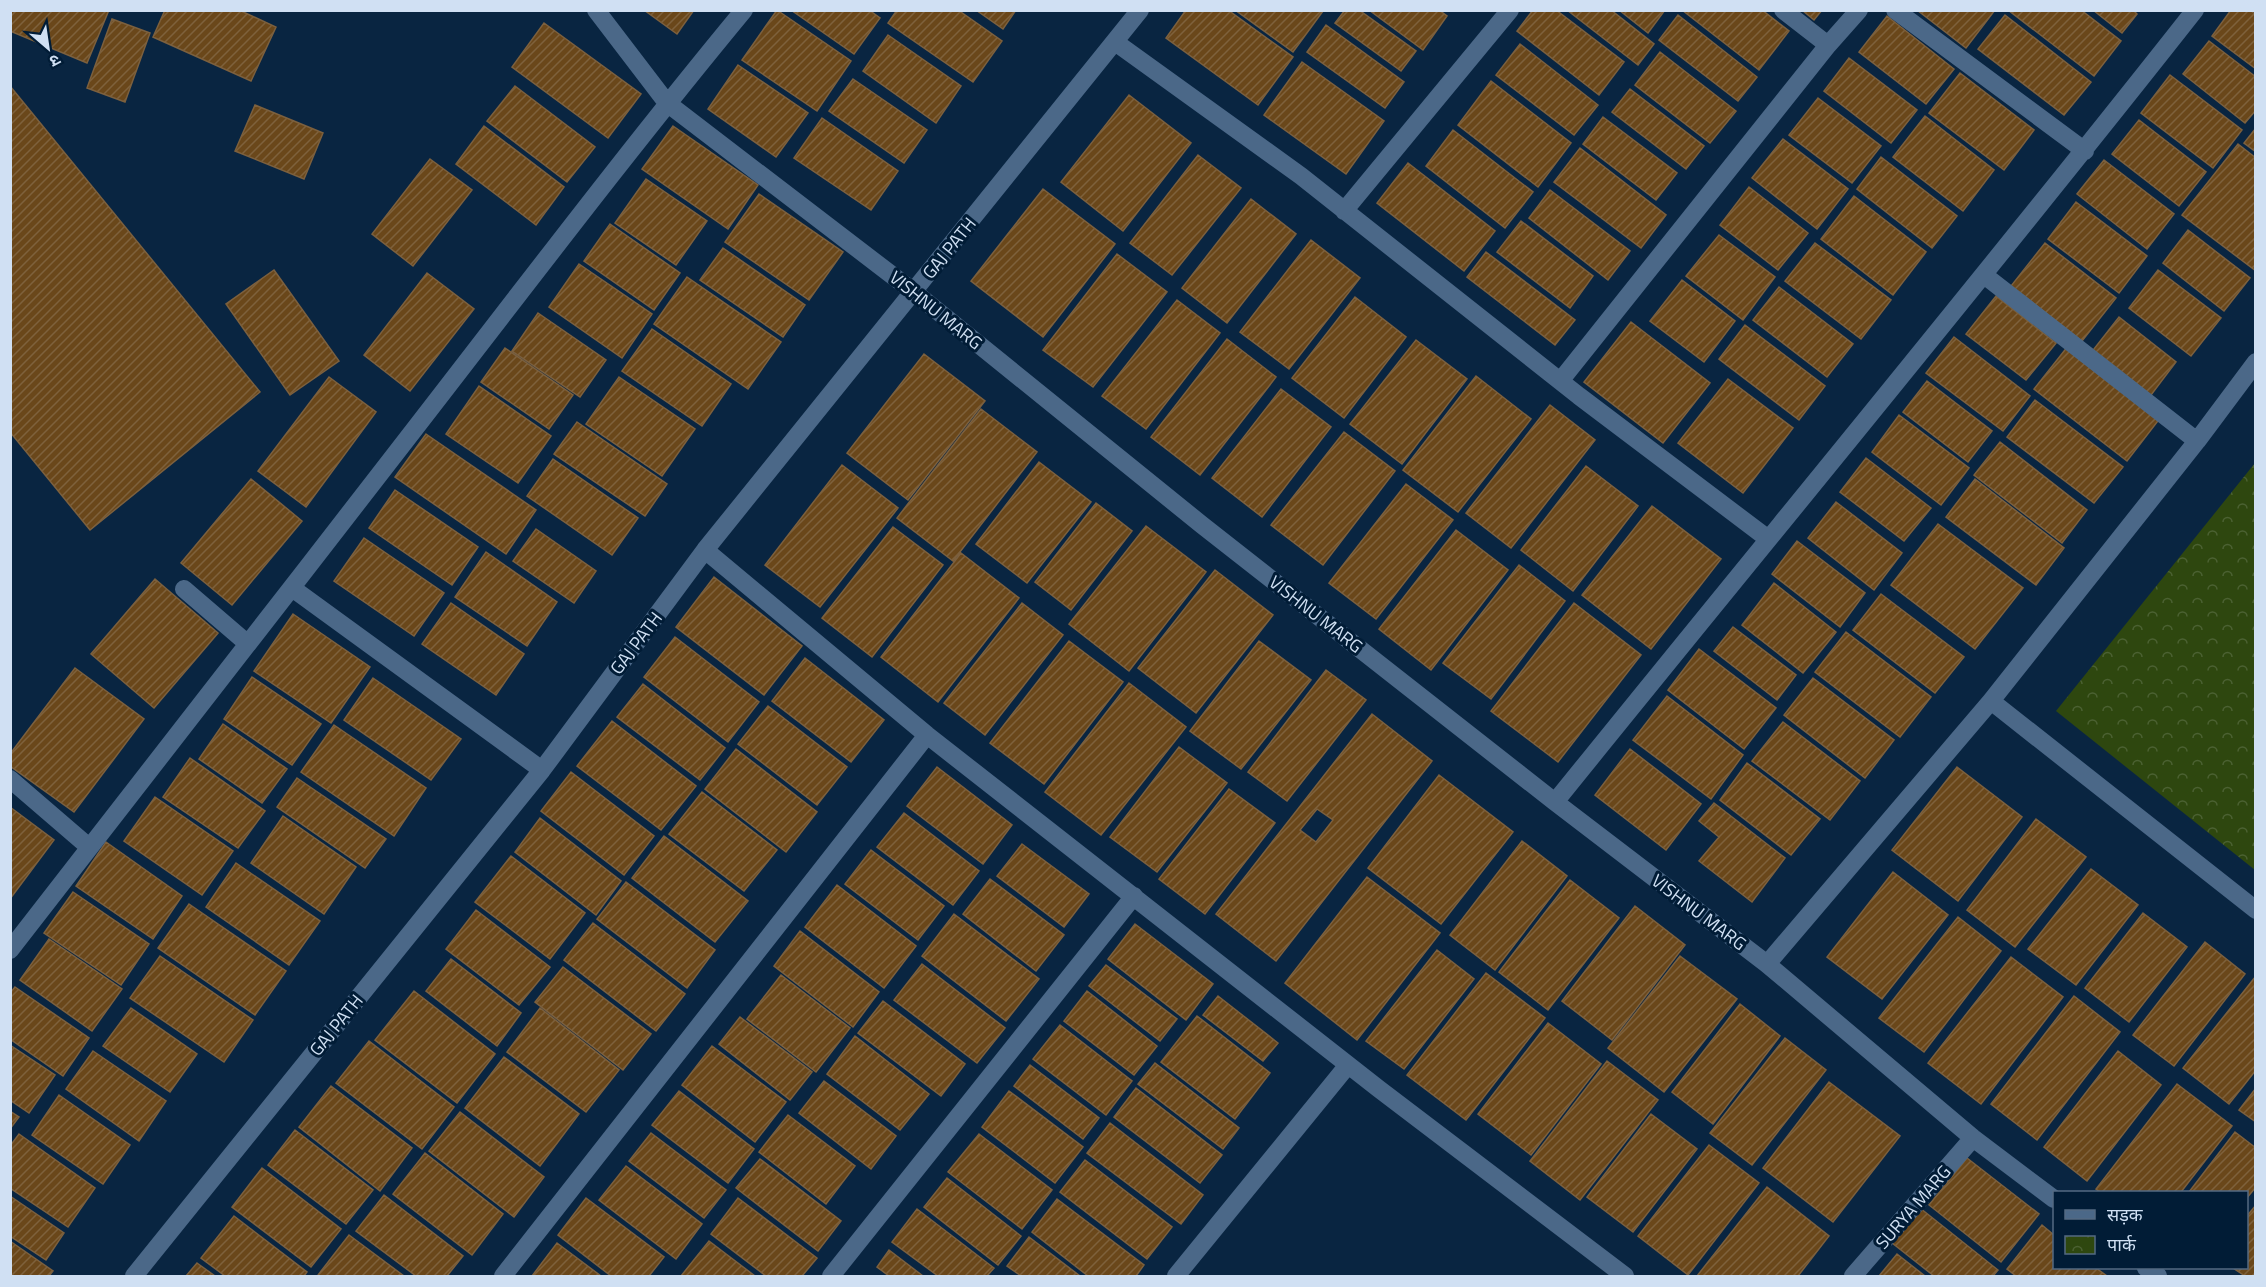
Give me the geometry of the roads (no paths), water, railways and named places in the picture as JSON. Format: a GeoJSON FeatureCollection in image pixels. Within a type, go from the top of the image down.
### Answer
{"type":"FeatureCollection","features":[{"type":"Feature","properties":{"kind":"street","name":"VISHNU MARG"},"geometry":{"type":"LineString","coordinates":[[596,10],[667,103],[914,291],[1212,532],[1555,802],[1767,964],[1973,1138],[2053,1198]]}},
{"type":"Feature","properties":{"kind":"street"},"geometry":{"type":"LineString","coordinates":[[10,950],[667,103],[744,10]]}},
{"type":"Feature","properties":{"kind":"street","name":"GAJ PATH"},"geometry":{"type":"LineString","coordinates":[[134,1276],[542,770],[705,550],[1140,10]]}},
{"type":"Feature","properties":{"kind":"street"},"geometry":{"type":"LineString","coordinates":[[1344,211],[1510,10]]}},
{"type":"Feature","properties":{"kind":"street"},"geometry":{"type":"LineString","coordinates":[[1783,10],[1828,45]]}},
{"type":"Feature","properties":{"kind":"street"},"geometry":{"type":"LineString","coordinates":[[1561,380],[1828,45],[1859,10]]}},
{"type":"Feature","properties":{"kind":"street"},"geometry":{"type":"LineString","coordinates":[[1895,10],[2085,151]]}},
{"type":"Feature","properties":{"kind":"street"},"geometry":{"type":"LineString","coordinates":[[1555,802],[1767,538],[2085,151],[2195,10]]}},
{"type":"Feature","properties":{"kind":"street"},"geometry":{"type":"LineString","coordinates":[[1115,42],[1301,176],[1767,538]]}},
{"type":"Feature","properties":{"kind":"street"},"geometry":{"type":"LineString","coordinates":[[1984,275],[2197,441]]}},
{"type":"Feature","properties":{"kind":"street"},"geometry":{"type":"LineString","coordinates":[[1767,964],[1991,701],[2197,441],[2256,362]]}},
{"type":"Feature","properties":{"kind":"street"},"geometry":{"type":"LineString","coordinates":[[705,550],[927,735],[1348,1065],[1625,1276]]}},
{"type":"Feature","properties":{"kind":"street"},"geometry":{"type":"LineString","coordinates":[[292,588],[542,770]]}},
{"type":"Feature","properties":{"kind":"street"},"geometry":{"type":"LineString","coordinates":[[184,589],[248,644]]}},
{"type":"Feature","properties":{"kind":"street"},"geometry":{"type":"LineString","coordinates":[[1991,701],[2256,910]]}},
{"type":"Feature","properties":{"kind":"street"},"geometry":{"type":"LineString","coordinates":[[503,1276],[927,735]]}},
{"type":"Feature","properties":{"kind":"street"},"geometry":{"type":"LineString","coordinates":[[10,779],[89,847]]}},
{"type":"Feature","properties":{"kind":"street"},"geometry":{"type":"LineString","coordinates":[[831,1276],[1134,896]]}},
{"type":"Feature","properties":{"kind":"street"},"geometry":{"type":"LineString","coordinates":[[1176,1276],[1348,1065]]}},
{"type":"Feature","properties":{"kind":"street","name":"SURYA MARG"},"geometry":{"type":"LineString","coordinates":[[1853,1276],[1973,1138]]}}]}
